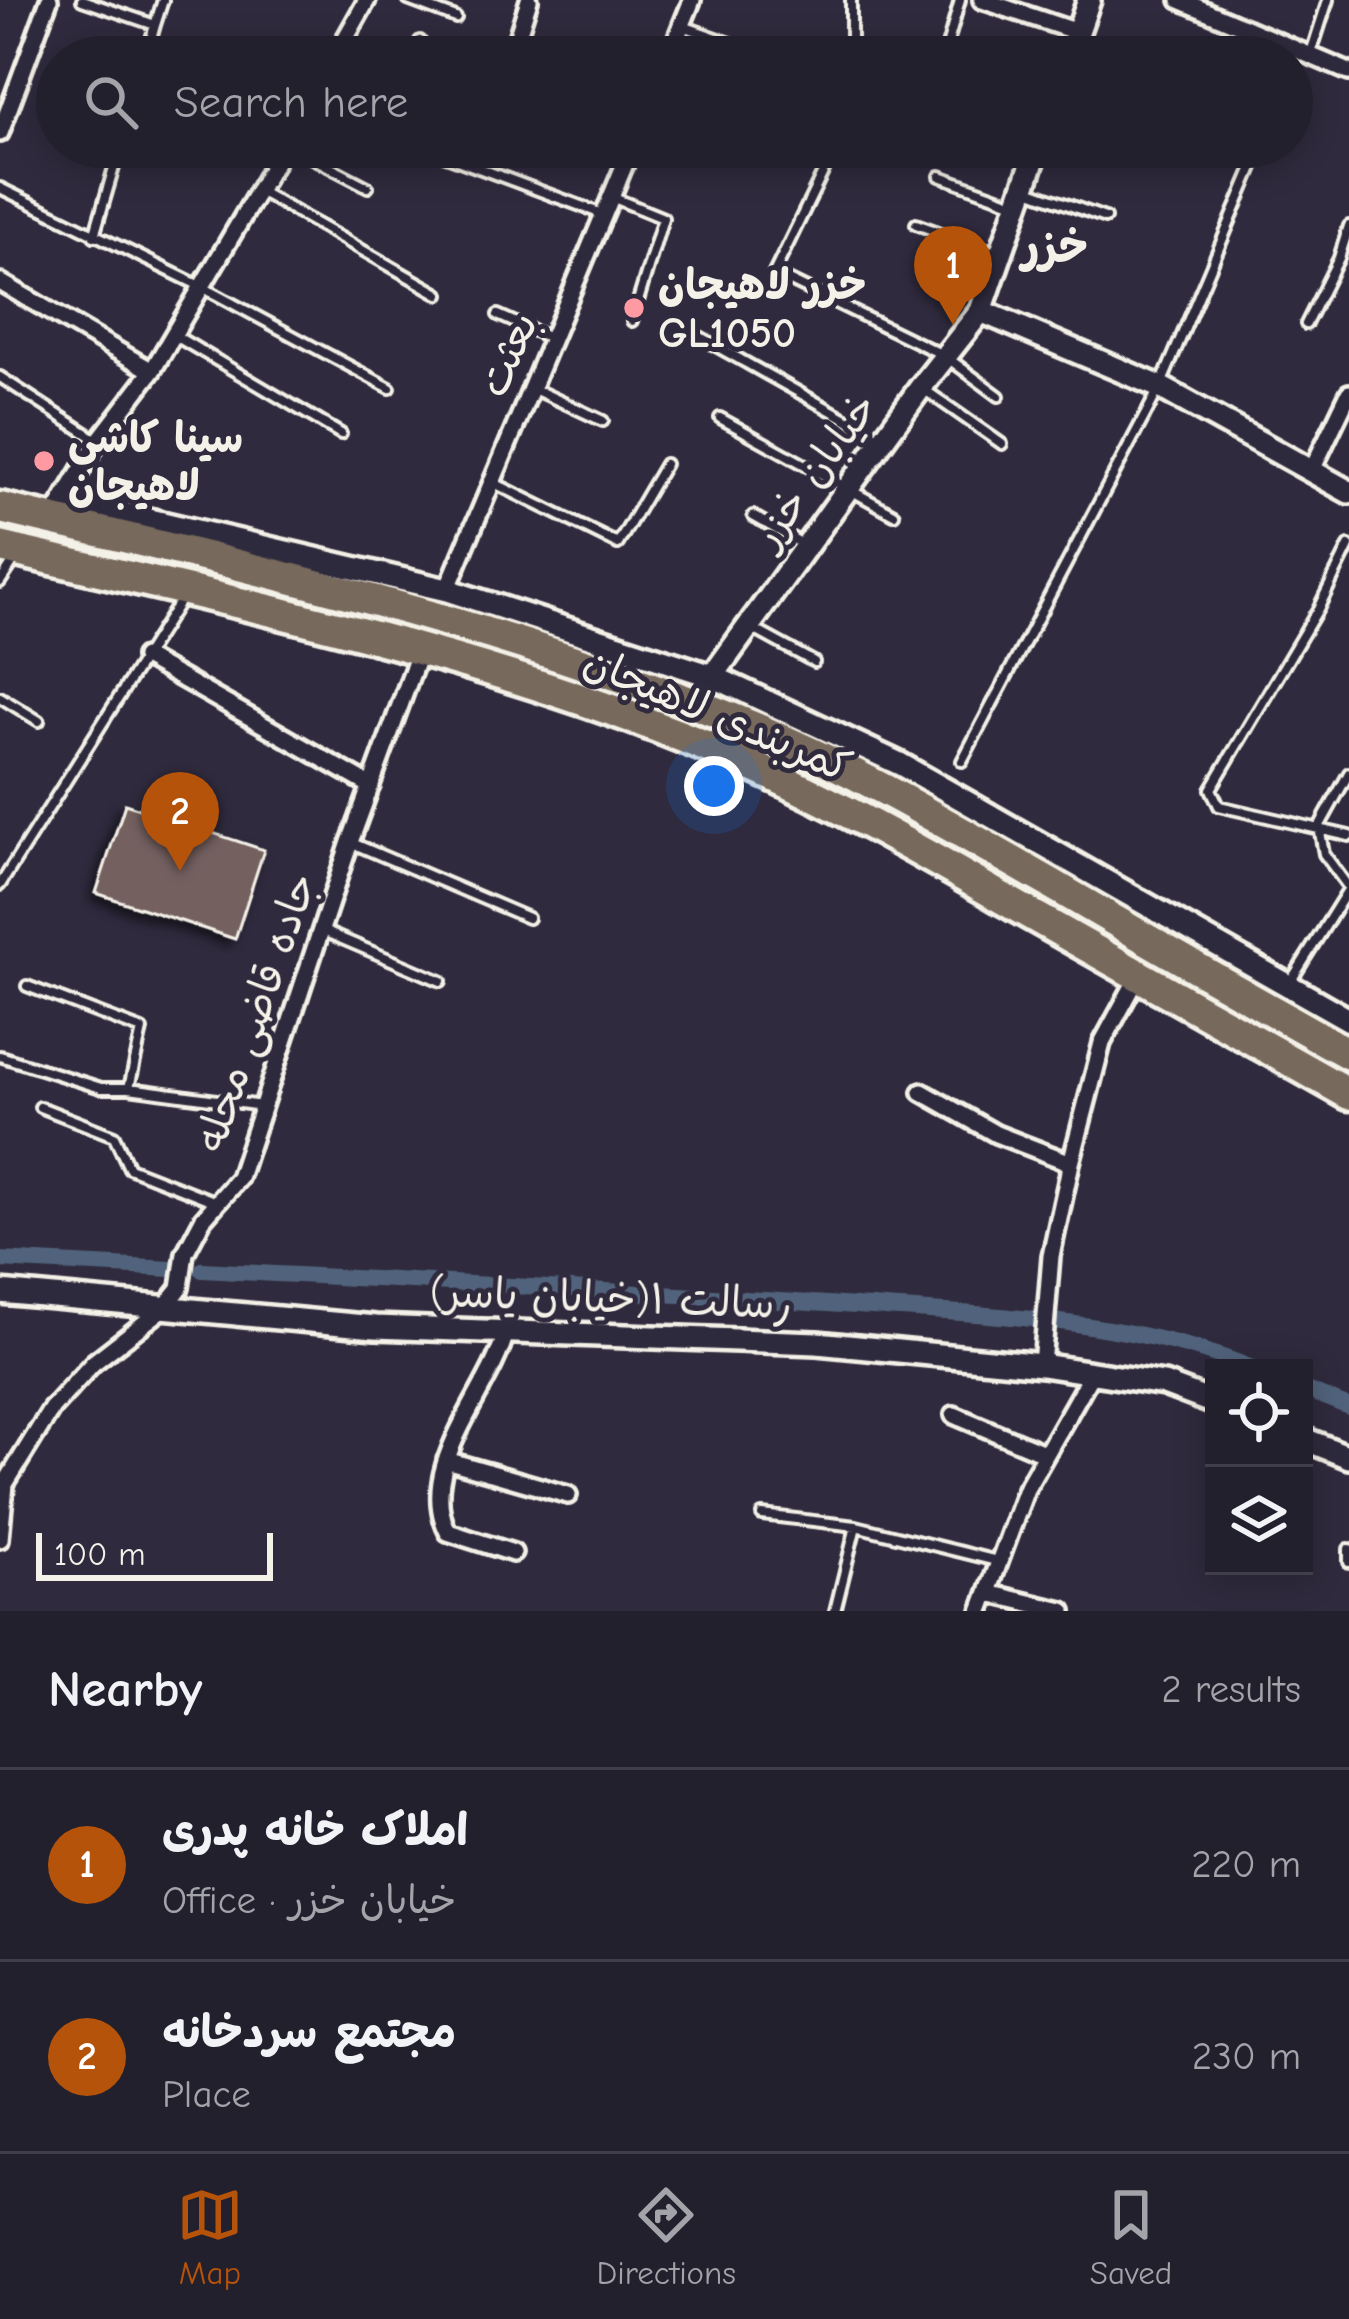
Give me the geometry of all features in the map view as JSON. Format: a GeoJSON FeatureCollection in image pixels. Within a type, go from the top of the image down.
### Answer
{"type":"FeatureCollection","features":[{"type":"Feature","properties":{"kind":"highway","name":"کمربندی لاهیجان"},"geometry":{"type":"LineString","coordinates":[[0,508],[441,604],[692,704],[847,770],[1280,998],[1349,1054]]}},
{"type":"Feature","properties":{"kind":"highway","name":"کمربندی لاهیجان"},"geometry":{"type":"LineString","coordinates":[[10,550],[518,677],[738,759],[923,853],[1349,1094]]}},
{"type":"Feature","properties":{"kind":"street"},"geometry":{"type":"LineString","coordinates":[[0,133],[49,0]]}},
{"type":"Feature","properties":{"kind":"street"},"geometry":{"type":"LineString","coordinates":[[347,36],[367,0]]}},
{"type":"Feature","properties":{"kind":"street"},"geometry":{"type":"LineString","coordinates":[[519,36],[529,0]]}},
{"type":"Feature","properties":{"kind":"street"},"geometry":{"type":"LineString","coordinates":[[678,36],[692,0]]}},
{"type":"Feature","properties":{"kind":"street"},"geometry":{"type":"LineString","coordinates":[[982,0],[1077,32]]}},
{"type":"Feature","properties":{"kind":"street"},"geometry":{"type":"LineString","coordinates":[[1076,36],[1088,0]]}},
{"type":"Feature","properties":{"kind":"street"},"geometry":{"type":"LineString","coordinates":[[1180,0],[1266,36]]}},
{"type":"Feature","properties":{"kind":"street"},"geometry":{"type":"LineString","coordinates":[[1313,56],[1349,72]]}},
{"type":"Feature","properties":{"kind":"street"},"geometry":{"type":"LineString","coordinates":[[51,520],[99,440],[152,371],[274,168]]}},
{"type":"Feature","properties":{"kind":"street","name":"بعثت"},"geometry":{"type":"LineString","coordinates":[[441,604],[625,168]]}},
{"type":"Feature","properties":{"kind":"street","name":"خیابان خزر"},"geometry":{"type":"LineString","coordinates":[[692,704],[921,387],[982,311],[1031,168]]}},
{"type":"Feature","properties":{"kind":"street"},"geometry":{"type":"LineString","coordinates":[[0,282],[152,371]]}},
{"type":"Feature","properties":{"kind":"street"},"geometry":{"type":"LineString","coordinates":[[982,311],[1160,387],[1349,492]]}},
{"type":"Feature","properties":{"kind":"street"},"geometry":{"type":"LineString","coordinates":[[1312,470],[1349,393]]}},
{"type":"Feature","properties":{"kind":"street"},"geometry":{"type":"LineString","coordinates":[[441,604],[712,676],[900,764],[1280,998],[1349,1020]]}},
{"type":"Feature","properties":{"kind":"street","name":"جاده قاضی محله"},"geometry":{"type":"LineString","coordinates":[[164,1309],[180,1288],[185,1253],[202,1219],[239,1178],[350,842],[420,651]]}},
{"type":"Feature","properties":{"kind":"street"},"geometry":{"type":"LineString","coordinates":[[144,657],[371,786]]}},
{"type":"Feature","properties":{"kind":"street"},"geometry":{"type":"LineString","coordinates":[[1042,1365],[1051,1256],[1071,1163],[1102,1043],[1139,975]]}},
{"type":"Feature","properties":{"kind":"street"},"geometry":{"type":"LineString","coordinates":[[922,1092],[996,1134],[1071,1163]]}},
{"type":"Feature","properties":{"kind":"street","name":"رسالت ۱(خیابان یاسر)"},"geometry":{"type":"LineString","coordinates":[[0,1292],[374,1327],[817,1343],[1042,1365],[1164,1384],[1205,1400]]}},
{"type":"Feature","properties":{"kind":"street"},"geometry":{"type":"LineString","coordinates":[[0,1539],[5,1484],[52,1408],[93,1363],[164,1309]]}},
{"type":"Feature","properties":{"kind":"street"},"geometry":{"type":"LineString","coordinates":[[506,1332],[497,1364],[446,1460],[439,1485],[448,1532],[513,1553]]}},
{"type":"Feature","properties":{"kind":"street"},"geometry":{"type":"LineString","coordinates":[[981,1611],[1026,1489],[1092,1373]]}},
{"type":"Feature","properties":{"kind":"street"},"geometry":{"type":"LineString","coordinates":[[954,1415],[1046,1454]]}},
{"type":"Feature","properties":{"kind":"street"},"geometry":{"type":"LineString","coordinates":[[1313,1443],[1349,1457]]}},
{"type":"Feature","properties":{"kind":"street"},"geometry":{"type":"LineString","coordinates":[[446,1460],[568,1495]]}},
{"type":"Feature","properties":{"kind":"street"},"geometry":{"type":"LineString","coordinates":[[988,1592],[1063,1611]]}},
{"type":"Feature","properties":{"kind":"lane"},"geometry":{"type":"LineString","coordinates":[[82,0],[155,25]]}},
{"type":"Feature","properties":{"kind":"lane"},"geometry":{"type":"LineString","coordinates":[[152,36],[163,0]]}},
{"type":"Feature","properties":{"kind":"lane"},"geometry":{"type":"LineString","coordinates":[[408,0],[456,18]]}},
{"type":"Feature","properties":{"kind":"lane"},"geometry":{"type":"LineString","coordinates":[[850,0],[850,36]]}},
{"type":"Feature","properties":{"kind":"lane"},"geometry":{"type":"LineString","coordinates":[[950,36],[960,0]]}},
{"type":"Feature","properties":{"kind":"lane"},"geometry":{"type":"LineString","coordinates":[[1313,49],[1328,0]]}},
{"type":"Feature","properties":{"kind":"lane"},"geometry":{"type":"LineString","coordinates":[[682,26],[706,36]]}},
{"type":"Feature","properties":{"kind":"lane"},"geometry":{"type":"LineString","coordinates":[[94,236],[114,168]]}},
{"type":"Feature","properties":{"kind":"lane"},"geometry":{"type":"LineString","coordinates":[[330,168],[368,187]]}},
{"type":"Feature","properties":{"kind":"lane"},"geometry":{"type":"LineString","coordinates":[[479,168],[607,215]]}},
{"type":"Feature","properties":{"kind":"lane"},"geometry":{"type":"LineString","coordinates":[[825,168],[774,273],[945,356],[999,396]]}},
{"type":"Feature","properties":{"kind":"lane"},"geometry":{"type":"LineString","coordinates":[[962,761],[1160,387],[1253,168]]}},
{"type":"Feature","properties":{"kind":"lane"},"geometry":{"type":"LineString","coordinates":[[940,176],[1105,218]]}},
{"type":"Feature","properties":{"kind":"lane"},"geometry":{"type":"LineString","coordinates":[[0,188],[200,286],[389,388]]}},
{"type":"Feature","properties":{"kind":"lane"},"geometry":{"type":"LineString","coordinates":[[259,190],[440,294]]}},
{"type":"Feature","properties":{"kind":"lane"},"geometry":{"type":"LineString","coordinates":[[614,198],[663,218],[632,321]]}},
{"type":"Feature","properties":{"kind":"lane"},"geometry":{"type":"LineString","coordinates":[[916,224],[1001,255]]}},
{"type":"Feature","properties":{"kind":"lane"},"geometry":{"type":"LineString","coordinates":[[1306,324],[1339,258],[1349,226]]}},
{"type":"Feature","properties":{"kind":"lane"},"geometry":{"type":"LineString","coordinates":[[498,315],[553,340]]}},
{"type":"Feature","properties":{"kind":"lane"},"geometry":{"type":"LineString","coordinates":[[174,335],[340,434]]}},
{"type":"Feature","properties":{"kind":"lane"},"geometry":{"type":"LineString","coordinates":[[700,337],[883,440]]}},
{"type":"Feature","properties":{"kind":"lane"},"geometry":{"type":"LineString","coordinates":[[0,376],[99,440]]}},
{"type":"Feature","properties":{"kind":"lane"},"geometry":{"type":"LineString","coordinates":[[921,387],[1002,444]]}},
{"type":"Feature","properties":{"kind":"lane"},"geometry":{"type":"LineString","coordinates":[[532,388],[603,421]]}},
{"type":"Feature","properties":{"kind":"lane"},"geometry":{"type":"LineString","coordinates":[[720,418],[894,514]]}},
{"type":"Feature","properties":{"kind":"lane"},"geometry":{"type":"LineString","coordinates":[[491,482],[618,544],[665,464]]}},
{"type":"Feature","properties":{"kind":"lane"},"geometry":{"type":"LineString","coordinates":[[753,515],[808,547]]}},
{"type":"Feature","properties":{"kind":"lane"},"geometry":{"type":"LineString","coordinates":[[1349,546],[1318,608],[1211,789],[1220,806],[1349,836]]}},
{"type":"Feature","properties":{"kind":"lane"},"geometry":{"type":"LineString","coordinates":[[0,582],[10,550]]}},
{"type":"Feature","properties":{"kind":"lane"},"geometry":{"type":"LineString","coordinates":[[0,885],[185,593]]}},
{"type":"Feature","properties":{"kind":"lane"},"geometry":{"type":"LineString","coordinates":[[748,627],[814,662]]}},
{"type":"Feature","properties":{"kind":"lane"},"geometry":{"type":"LineString","coordinates":[[0,697],[39,721]]}},
{"type":"Feature","properties":{"kind":"lane"},"geometry":{"type":"LineString","coordinates":[[1280,998],[1348,888],[1324,854],[1319,827],[1349,773]]}},
{"type":"Feature","properties":{"kind":"lane"},"geometry":{"type":"LineString","coordinates":[[350,842],[528,918]]}},
{"type":"Feature","properties":{"kind":"lane"},"geometry":{"type":"LineString","coordinates":[[321,930],[441,981]]}},
{"type":"Feature","properties":{"kind":"lane"},"geometry":{"type":"LineString","coordinates":[[27,986],[142,1030],[129,1088]]}},
{"type":"Feature","properties":{"kind":"lane"},"geometry":{"type":"LineString","coordinates":[[0,1056],[101,1088],[263,1106]]}},
{"type":"Feature","properties":{"kind":"lane"},"geometry":{"type":"LineString","coordinates":[[40,1107],[114,1136],[129,1168],[217,1202]]}},
{"type":"Feature","properties":{"kind":"lane"},"geometry":{"type":"LineString","coordinates":[[762,1515],[856,1526],[999,1561]]}},
{"type":"Feature","properties":{"kind":"lane"},"geometry":{"type":"LineString","coordinates":[[835,1611],[856,1526]]}},
{"type":"Feature","properties":{"kind":"lane"},"geometry":{"type":"LineString","coordinates":[[1349,1549],[1349,1562]]}},
{"type":"Feature","properties":{"kind":"building"},"geometry":{"type":"Polygon","coordinates":[[[125,804],[264,850],[235,939],[96,893],[125,804]]]}},
{"type":"Feature","properties":{"kind":"waterway"},"geometry":{"type":"LineString","coordinates":[[0,1260],[172,1269]]}},
{"type":"Feature","properties":{"kind":"waterway"},"geometry":{"type":"LineString","coordinates":[[202,1270],[1007,1317],[1156,1338],[1227,1359]]}},
{"type":"Feature","properties":{"kind":"waterway"},"geometry":{"type":"LineString","coordinates":[[1313,1393],[1349,1407]]}},
{"type":"Feature","properties":{"kind":"place","name":"خزر لاهیجان GL1050"},"geometry":{"type":"Point","coordinates":[634,308]}},
{"type":"Feature","properties":{"kind":"place","name":"املاک خانه پدری"},"geometry":{"type":"Point","coordinates":[953,325]}},
{"type":"Feature","properties":{"kind":"place","name":"سینا کاشی لاهیجان"},"geometry":{"type":"Point","coordinates":[44,461]}},
{"type":"Feature","properties":{"kind":"place","name":"مجتمع سردخانه"},"geometry":{"type":"Point","coordinates":[180,871]}},
{"type":"Feature","properties":{"kind":"district","name":"خزر"},"geometry":{"type":"Point","coordinates":[1055,246]}}]}
